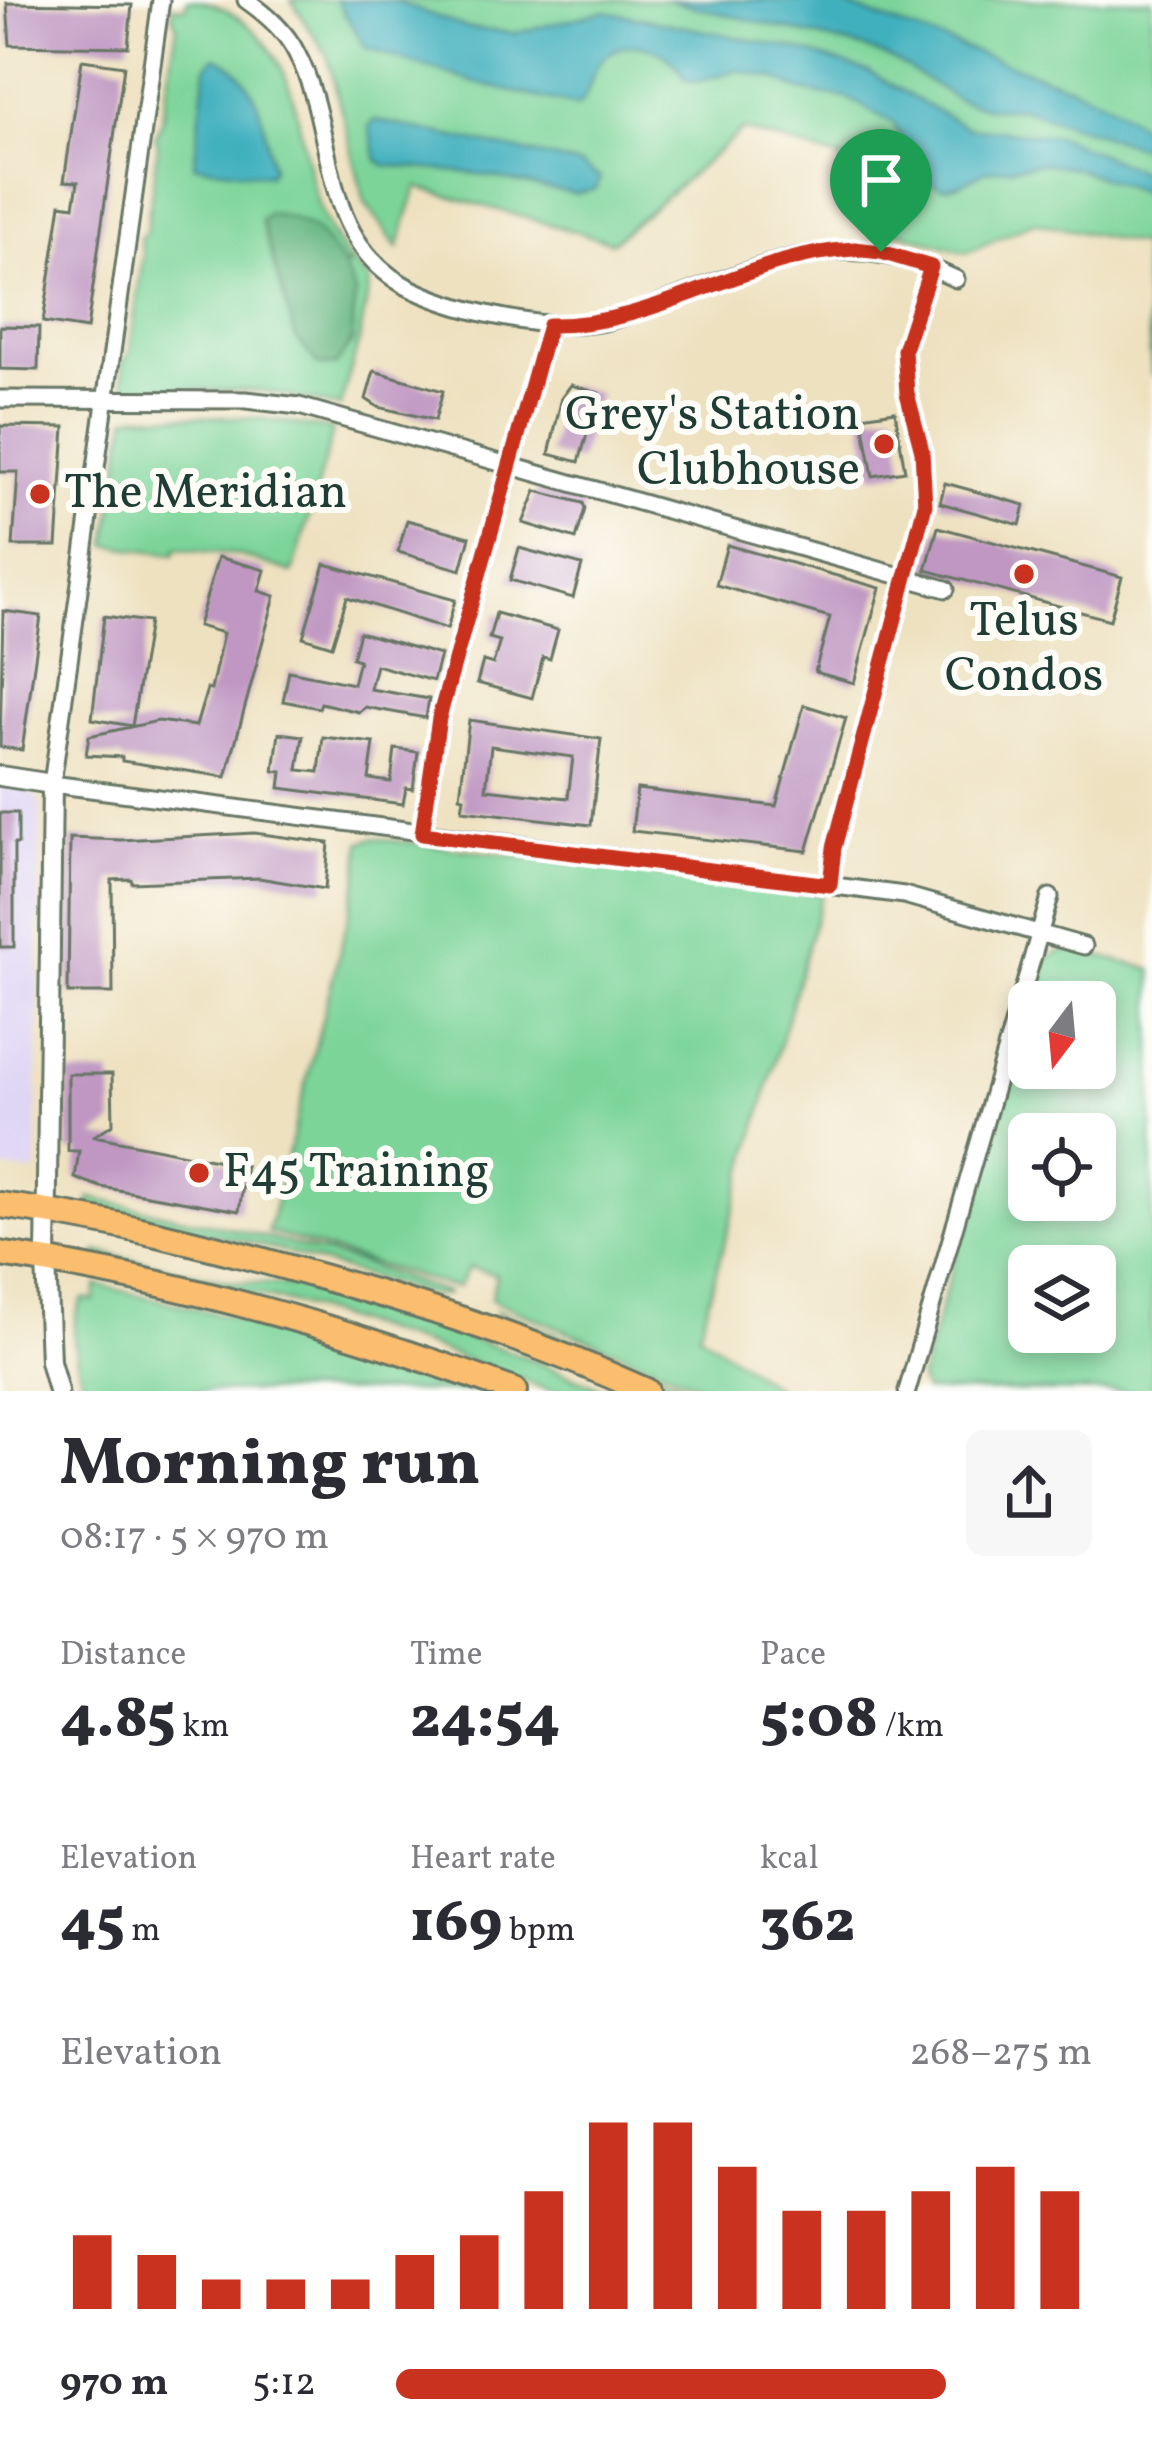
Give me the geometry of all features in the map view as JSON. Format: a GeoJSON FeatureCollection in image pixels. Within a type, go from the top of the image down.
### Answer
{"type":"FeatureCollection","features":[{"type":"Feature","properties":{"kind":"main road"},"geometry":{"type":"LineString","coordinates":[[0,1204],[231,1252],[388,1295],[554,1352],[646,1391]]}},
{"type":"Feature","properties":{"kind":"main road"},"geometry":{"type":"LineString","coordinates":[[0,1254],[154,1283],[301,1320],[514,1391]]}},
{"type":"Feature","properties":{"kind":"street"},"geometry":{"type":"LineString","coordinates":[[58,1391],[47,1338],[46,1262],[52,784],[161,0]]}},
{"type":"Feature","properties":{"kind":"street"},"geometry":{"type":"LineString","coordinates":[[246,0],[280,28],[294,47],[313,95],[348,225],[378,264],[401,283],[432,296],[549,325],[602,323],[806,253],[867,250],[931,267],[956,279]]}},
{"type":"Feature","properties":{"kind":"street"},"geometry":{"type":"LineString","coordinates":[[830,885],[834,848],[925,505],[926,477],[907,393],[904,350],[931,267]]}},
{"type":"Feature","properties":{"kind":"street"},"geometry":{"type":"LineString","coordinates":[[422,834],[439,718],[549,325]]}},
{"type":"Feature","properties":{"kind":"street"},"geometry":{"type":"LineString","coordinates":[[0,398],[245,400],[299,406],[946,589]]}},
{"type":"Feature","properties":{"kind":"street"},"geometry":{"type":"LineString","coordinates":[[0,776],[830,885],[925,900],[1084,946]]}},
{"type":"Feature","properties":{"kind":"street"},"geometry":{"type":"LineString","coordinates":[[907,1391],[1050,897]]}},
{"type":"Feature","properties":{"kind":"shaded area"},"geometry":{"type":"Polygon","coordinates":[[[0,786],[32,792],[40,803],[36,1173],[0,1168],[0,786]]]}},
{"type":"Feature","properties":{"kind":"green space"},"geometry":{"type":"Polygon","coordinates":[[[187,0],[215,5],[240,19],[260,37],[286,77],[319,205],[351,263],[342,265],[303,225],[269,214],[352,341],[355,294],[344,266],[353,264],[370,281],[340,407],[265,391],[152,389],[145,395],[129,392],[124,385],[122,365],[130,351],[143,254],[140,238],[146,233],[158,144],[155,137],[177,26],[173,6],[185,8],[187,0]]]}},
{"type":"Feature","properties":{"kind":"green space"},"geometry":{"type":"Polygon","coordinates":[[[291,0],[1152,0],[1152,377],[1141,245],[1034,222],[966,253],[885,228],[840,159],[743,130],[612,242],[417,187],[398,248],[365,203],[327,55],[291,0]]]}},
{"type":"Feature","properties":{"kind":"green space"},"geometry":{"type":"Polygon","coordinates":[[[269,214],[290,217],[316,230],[344,266],[355,294],[352,341],[336,365],[319,366],[296,338],[261,220],[269,214]]]}},
{"type":"Feature","properties":{"kind":"green space"},"geometry":{"type":"Polygon","coordinates":[[[127,418],[260,418],[333,430],[293,573],[238,555],[177,548],[175,554],[107,545],[127,418]]]}},
{"type":"Feature","properties":{"kind":"green space"},"geometry":{"type":"Polygon","coordinates":[[[373,838],[822,894],[699,1333],[780,1391],[715,1391],[498,1303],[491,1299],[496,1275],[469,1267],[458,1287],[448,1286],[268,1232],[358,879],[361,842],[373,838]]]}},
{"type":"Feature","properties":{"kind":"green space"},"geometry":{"type":"Polygon","coordinates":[[[1070,949],[1152,969],[1152,1391],[924,1391],[920,1379],[1008,1077],[1008,1089],[1116,1089],[1116,981],[1036,981],[1052,956],[1070,949]]]}},
{"type":"Feature","properties":{"kind":"green space"},"geometry":{"type":"Polygon","coordinates":[[[90,1198],[361,1263],[448,1294],[433,1296],[257,1244],[88,1206],[90,1198]]]}},
{"type":"Feature","properties":{"kind":"green space"},"geometry":{"type":"Polygon","coordinates":[[[97,1251],[231,1282],[308,1286],[520,1355],[607,1391],[551,1391],[296,1304],[96,1257],[97,1251]]]}},
{"type":"Feature","properties":{"kind":"green space"},"geometry":{"type":"Polygon","coordinates":[[[97,1285],[295,1332],[475,1391],[87,1391],[74,1331],[83,1299],[94,1301],[97,1285]]]}},
{"type":"Feature","properties":{"kind":"green space"},"geometry":{"type":"Polygon","coordinates":[[[494,1310],[700,1391],[677,1391],[506,1321],[494,1310]]]}},
{"type":"Feature","properties":{"kind":"water"},"geometry":{"type":"Polygon","coordinates":[[[336,0],[392,0],[467,28],[515,33],[605,11],[796,49],[869,72],[966,127],[1057,136],[1152,172],[1152,196],[1075,168],[1042,163],[985,171],[943,188],[924,179],[893,123],[847,98],[801,91],[774,78],[736,70],[696,82],[685,79],[669,58],[646,47],[633,45],[609,53],[596,68],[578,106],[483,85],[366,48],[336,0]]]}},
{"type":"Feature","properties":{"kind":"water"},"geometry":{"type":"Polygon","coordinates":[[[667,0],[830,0],[1111,105],[1152,133],[1152,151],[1021,108],[990,108],[959,100],[892,59],[864,48],[667,0]]]}},
{"type":"Feature","properties":{"kind":"water"},"geometry":{"type":"Polygon","coordinates":[[[215,57],[230,65],[251,89],[266,136],[272,169],[268,175],[194,165],[206,67],[215,57]]]}},
{"type":"Feature","properties":{"kind":"water"},"geometry":{"type":"Polygon","coordinates":[[[375,120],[581,165],[600,178],[596,189],[575,194],[472,173],[384,165],[377,160],[369,127],[375,120]]]}},
{"type":"Feature","properties":{"kind":"building"},"geometry":{"type":"Polygon","coordinates":[[[7,3],[132,5],[128,47],[10,45],[7,3]]]}},
{"type":"Feature","properties":{"kind":"building"},"geometry":{"type":"Polygon","coordinates":[[[82,60],[124,66],[87,329],[43,322],[61,204],[74,206],[78,182],[64,181],[82,60]]]}},
{"type":"Feature","properties":{"kind":"building"},"geometry":{"type":"Polygon","coordinates":[[[0,326],[39,327],[38,370],[0,369],[0,326]]]}},
{"type":"Feature","properties":{"kind":"building"},"geometry":{"type":"Polygon","coordinates":[[[374,371],[443,391],[435,420],[378,407],[366,399],[374,371]]]}},
{"type":"Feature","properties":{"kind":"building"},"geometry":{"type":"Polygon","coordinates":[[[571,385],[599,393],[579,462],[549,454],[562,397],[571,385]]]}},
{"type":"Feature","properties":{"kind":"building","name":"Grey's Station Clubhouse"},"geometry":{"type":"Polygon","coordinates":[[[895,411],[905,471],[873,476],[862,416],[895,411]]]}},
{"type":"Feature","properties":{"kind":"building","name":"The Meridian"},"geometry":{"type":"Polygon","coordinates":[[[0,426],[65,427],[57,546],[13,546],[18,472],[0,472],[0,426]]]}},
{"type":"Feature","properties":{"kind":"building"},"geometry":{"type":"Polygon","coordinates":[[[945,483],[1025,505],[1020,525],[940,503],[945,483]]]}},
{"type":"Feature","properties":{"kind":"building"},"geometry":{"type":"Polygon","coordinates":[[[536,491],[583,503],[576,539],[523,523],[536,491]]]}},
{"type":"Feature","properties":{"kind":"building"},"geometry":{"type":"Polygon","coordinates":[[[407,520],[470,537],[461,570],[398,552],[407,520]]]}},
{"type":"Feature","properties":{"kind":"building","name":"Telus Condos"},"geometry":{"type":"Polygon","coordinates":[[[938,527],[1122,577],[1110,620],[926,570],[938,527]]]}},
{"type":"Feature","properties":{"kind":"building"},"geometry":{"type":"Polygon","coordinates":[[[727,545],[880,588],[854,683],[815,672],[830,617],[716,585],[727,545]]]}},
{"type":"Feature","properties":{"kind":"building"},"geometry":{"type":"Polygon","coordinates":[[[519,548],[582,565],[573,598],[510,580],[519,548]]]}},
{"type":"Feature","properties":{"kind":"building"},"geometry":{"type":"Polygon","coordinates":[[[218,557],[265,570],[259,591],[275,596],[226,777],[122,761],[122,757],[86,755],[89,736],[158,721],[196,726],[207,689],[211,690],[223,633],[198,626],[218,557]]]}},
{"type":"Feature","properties":{"kind":"building"},"geometry":{"type":"Polygon","coordinates":[[[325,564],[455,600],[447,629],[347,597],[332,646],[303,637],[325,564]]]}},
{"type":"Feature","properties":{"kind":"building"},"geometry":{"type":"Polygon","coordinates":[[[3,611],[41,616],[22,750],[0,747],[3,611]]]}},
{"type":"Feature","properties":{"kind":"building"},"geometry":{"type":"Polygon","coordinates":[[[496,613],[558,630],[550,659],[543,657],[532,698],[477,683],[483,661],[493,664],[500,641],[489,638],[496,613]]]}},
{"type":"Feature","properties":{"kind":"building"},"geometry":{"type":"Polygon","coordinates":[[[104,616],[149,622],[132,726],[92,719],[104,616]]]}},
{"type":"Feature","properties":{"kind":"building"},"geometry":{"type":"Polygon","coordinates":[[[359,632],[440,655],[433,681],[376,665],[370,689],[429,699],[426,718],[365,707],[359,712],[283,701],[289,671],[353,684],[359,660],[352,658],[359,632]]]}},
{"type":"Feature","properties":{"kind":"building"},"geometry":{"type":"Polygon","coordinates":[[[804,705],[846,718],[807,851],[632,831],[637,789],[776,806],[804,705]]]}},
{"type":"Feature","properties":{"kind":"building"},"geometry":{"type":"Polygon","coordinates":[[[469,720],[601,739],[591,825],[462,810],[464,797],[460,796],[469,720]],[[491,746],[486,789],[568,798],[573,757],[491,746]]]}},
{"type":"Feature","properties":{"kind":"building"},"geometry":{"type":"Polygon","coordinates":[[[279,733],[303,736],[298,770],[319,772],[323,737],[374,743],[369,779],[391,782],[395,749],[418,752],[413,789],[406,788],[403,804],[280,788],[282,772],[274,771],[279,733]]]}},
{"type":"Feature","properties":{"kind":"building"},"geometry":{"type":"Polygon","coordinates":[[[0,813],[18,813],[14,947],[0,947],[0,813]]]}},
{"type":"Feature","properties":{"kind":"building"},"geometry":{"type":"Polygon","coordinates":[[[254,833],[329,843],[325,889],[259,878],[112,880],[113,993],[68,993],[70,838],[254,833]]]}},
{"type":"Feature","properties":{"kind":"building"},"geometry":{"type":"Polygon","coordinates":[[[68,1074],[112,1074],[113,1124],[94,1136],[246,1166],[239,1211],[101,1187],[75,1178],[79,1151],[68,1151],[68,1074]]]}},
{"type":"Feature","properties":{"kind":"place","name":"Grey's Station Clubhouse"},"geometry":{"type":"Point","coordinates":[884,444]}},
{"type":"Feature","properties":{"kind":"place","name":"The Meridian"},"geometry":{"type":"Point","coordinates":[40,494]}},
{"type":"Feature","properties":{"kind":"place","name":"Telus Condos"},"geometry":{"type":"Point","coordinates":[1024,574]}},
{"type":"Feature","properties":{"kind":"place","name":"F45 Training"},"geometry":{"type":"Point","coordinates":[199,1173]}},
{"type":"Feature","properties":{"kind":"route"},"geometry":{"type":"LineString","coordinates":[[881,252],[931,267],[904,350],[907,393],[926,477],[925,505],[834,848],[830,885],[422,834],[439,718],[549,325],[602,323],[806,253],[881,252]]}}]}
